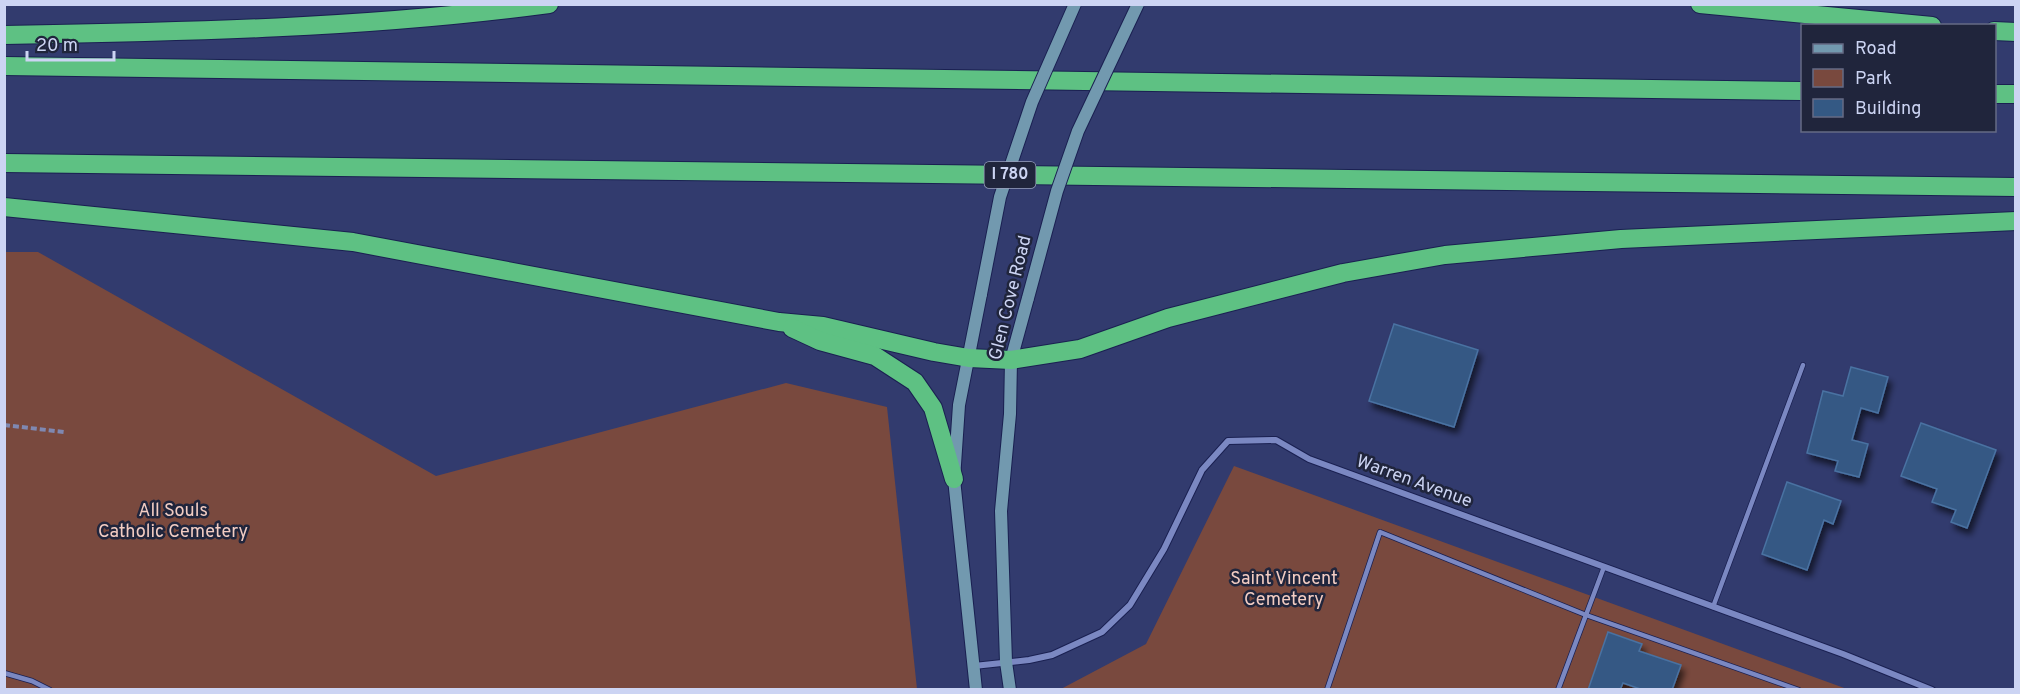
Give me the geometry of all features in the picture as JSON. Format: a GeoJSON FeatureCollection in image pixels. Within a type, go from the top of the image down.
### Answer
{"type":"FeatureCollection","features":[{"type":"Feature","properties":{"kind":"highway"},"geometry":{"type":"LineString","coordinates":[[4,35],[345,25],[460,16],[549,4]]}},
{"type":"Feature","properties":{"kind":"highway"},"geometry":{"type":"LineString","coordinates":[[1700,4],[1911,24]]}},
{"type":"Feature","properties":{"kind":"highway"},"geometry":{"type":"LineString","coordinates":[[1996,31],[2016,32]]}},
{"type":"Feature","properties":{"kind":"highway"},"geometry":{"type":"LineString","coordinates":[[4,66],[1801,91]]}},
{"type":"Feature","properties":{"kind":"highway"},"geometry":{"type":"LineString","coordinates":[[1996,94],[2016,94]]}},
{"type":"Feature","properties":{"kind":"highway","name":"I 780"},"geometry":{"type":"LineString","coordinates":[[4,163],[2016,187]]}},
{"type":"Feature","properties":{"kind":"highway"},"geometry":{"type":"LineString","coordinates":[[4,207],[353,242],[779,322],[823,326],[934,352],[969,358],[1011,360],[1080,349],[1168,318],[1343,273],[1445,255],[1621,239],[2016,221]]}},
{"type":"Feature","properties":{"kind":"highway"},"geometry":{"type":"LineString","coordinates":[[779,322],[820,341],[875,356],[915,382],[933,408],[954,479]]}},
{"type":"Feature","properties":{"kind":"main road","name":"Glen Cove Road"},"geometry":{"type":"LineString","coordinates":[[976,690],[958,537],[954,479],[959,405],[1000,197],[1032,102],[1075,4]]}},
{"type":"Feature","properties":{"kind":"main road","name":"Glen Cove Road"},"geometry":{"type":"LineString","coordinates":[[1010,690],[1006,662],[1002,511],[1010,414],[1011,360],[1057,191],[1078,131],[1138,4]]}},
{"type":"Feature","properties":{"kind":"street","name":"Warren Avenue"},"geometry":{"type":"LineString","coordinates":[[974,666],[1052,655],[1102,632],[1130,605],[1164,549],[1202,470],[1228,441],[1276,440],[1309,459],[1932,690]]}},
{"type":"Feature","properties":{"kind":"lane"},"geometry":{"type":"LineString","coordinates":[[1713,607],[1803,365]]}},
{"type":"Feature","properties":{"kind":"lane"},"geometry":{"type":"LineString","coordinates":[[1327,690],[1380,532],[1586,615],[1799,690]]}},
{"type":"Feature","properties":{"kind":"lane"},"geometry":{"type":"LineString","coordinates":[[1558,690],[1604,567]]}},
{"type":"Feature","properties":{"kind":"lane"},"geometry":{"type":"LineString","coordinates":[[4,674],[32,681],[50,690]]}},
{"type":"Feature","properties":{"kind":"path"},"geometry":{"type":"LineString","coordinates":[[4,425],[64,432]]}},
{"type":"Feature","properties":{"kind":"green space","name":"All Souls Catholic Cemetery"},"geometry":{"type":"Polygon","coordinates":[[[4,252],[38,252],[436,476],[786,383],[887,407],[917,689],[5,689],[4,252]]]}},
{"type":"Feature","properties":{"kind":"green space","name":"Saint Vincent Cemetery"},"geometry":{"type":"Polygon","coordinates":[[[1234,466],[1847,689],[1059,690],[1146,644],[1234,466]]]}},
{"type":"Feature","properties":{"kind":"building"},"geometry":{"type":"Polygon","coordinates":[[[1394,324],[1478,350],[1454,427],[1369,401],[1394,324]]]}},
{"type":"Feature","properties":{"kind":"building"},"geometry":{"type":"Polygon","coordinates":[[[1851,367],[1888,377],[1878,413],[1861,408],[1852,440],[1868,444],[1859,477],[1835,471],[1838,461],[1807,453],[1823,391],[1843,396],[1851,367]]]}},
{"type":"Feature","properties":{"kind":"building"},"geometry":{"type":"Polygon","coordinates":[[[1921,423],[1996,450],[1967,528],[1951,522],[1956,510],[1932,502],[1937,489],[1901,476],[1921,423]]]}},
{"type":"Feature","properties":{"kind":"building"},"geometry":{"type":"Polygon","coordinates":[[[1787,482],[1841,501],[1833,524],[1824,520],[1807,570],[1762,554],[1787,482]]]}},
{"type":"Feature","properties":{"kind":"building"},"geometry":{"type":"Polygon","coordinates":[[[1608,632],[1642,644],[1639,651],[1681,665],[1672,690],[1643,690],[1623,683],[1620,690],[1588,690],[1608,632]]]}}]}
